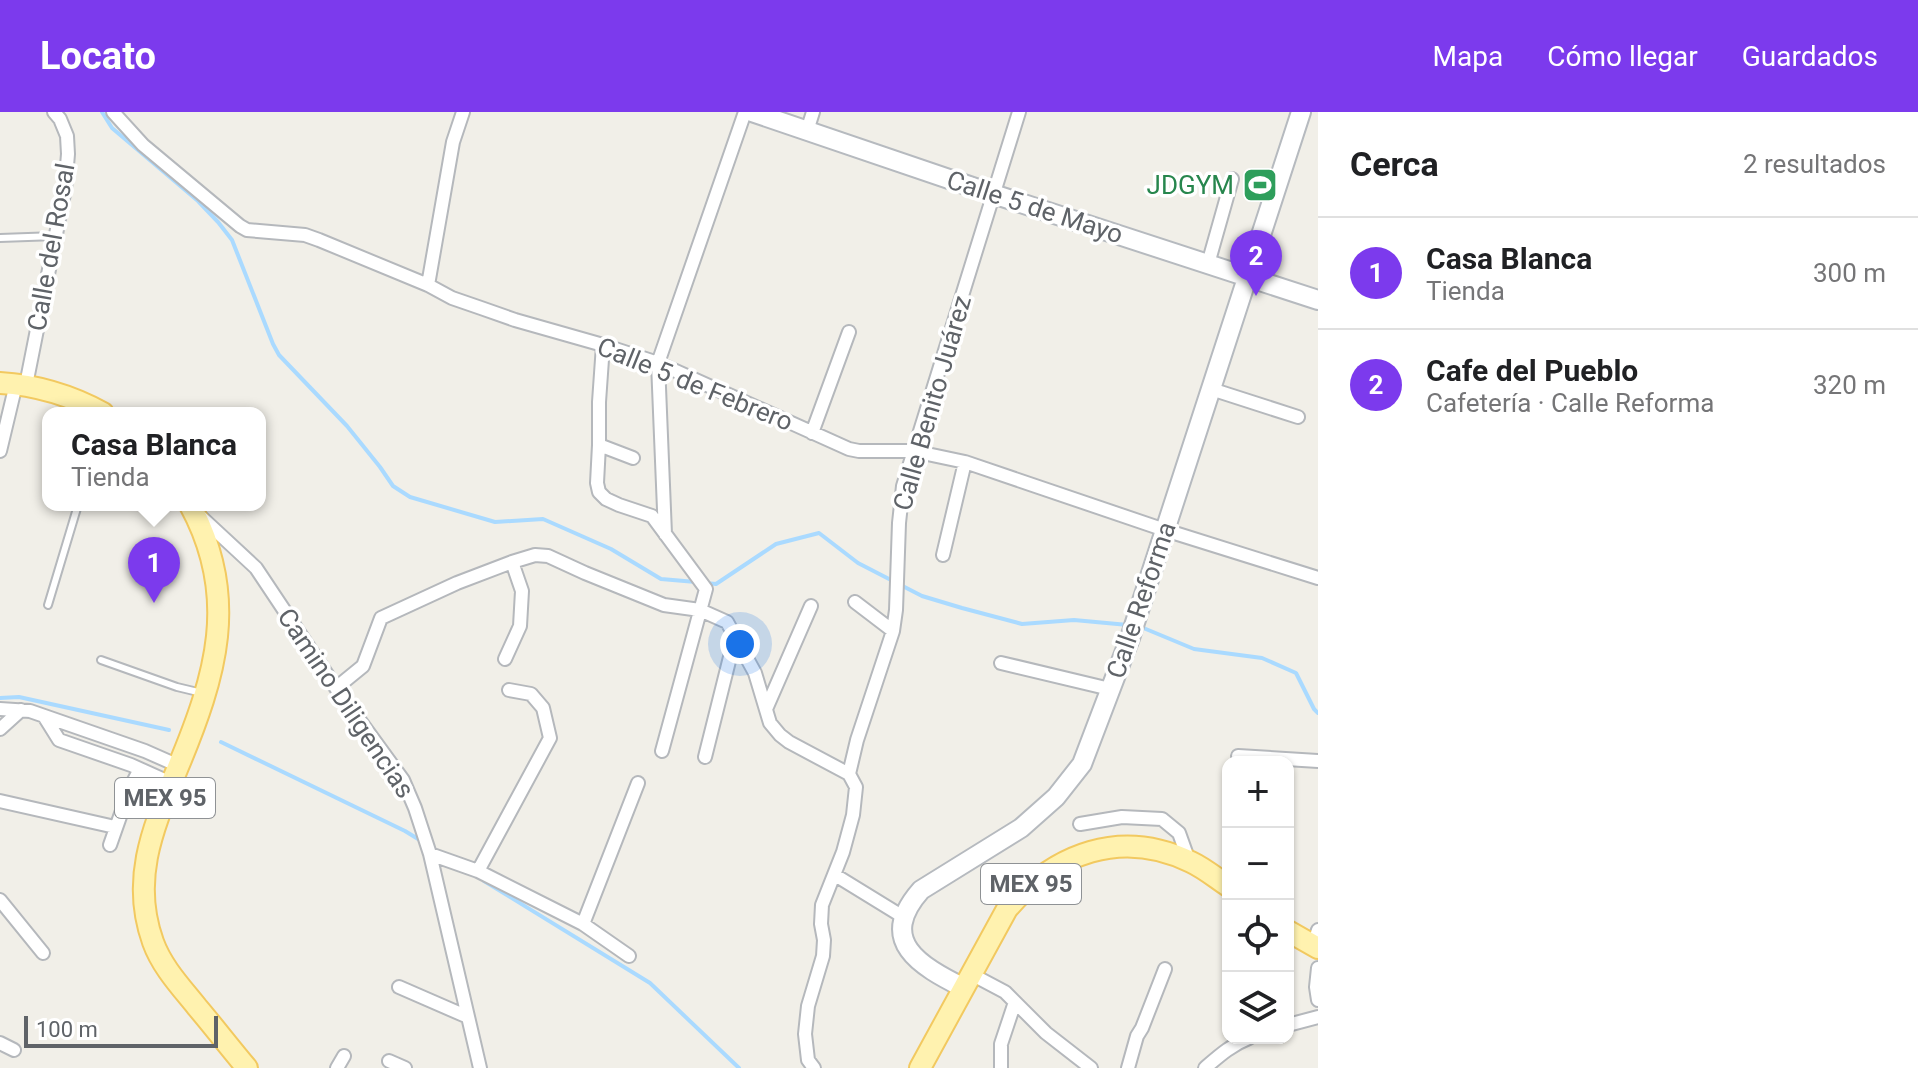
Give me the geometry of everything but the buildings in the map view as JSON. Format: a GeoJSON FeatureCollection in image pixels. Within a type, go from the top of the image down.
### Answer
{"type":"FeatureCollection","features":[{"type":"Feature","properties":{"kind":"main road"},"geometry":{"type":"LineString","coordinates":[[14,384],[62,394],[90,407]]}},
{"type":"Feature","properties":{"kind":"main road","name":"MEX 95"},"geometry":{"type":"LineString","coordinates":[[193,511],[213,564],[219,603],[215,655],[205,694],[148,847],[144,889],[147,923],[157,953],[169,973],[247,1068]]}},
{"type":"Feature","properties":{"kind":"main road","name":"MEX 95"},"geometry":{"type":"LineString","coordinates":[[920,1068],[1007,909],[1037,878],[1066,861],[1094,851],[1125,846],[1163,852],[1189,861],[1222,882]]}},
{"type":"Feature","properties":{"kind":"main road"},"geometry":{"type":"LineString","coordinates":[[1294,933],[1316,941]]}},
{"type":"Feature","properties":{"kind":"street","name":"Calle del Rosal"},"geometry":{"type":"LineString","coordinates":[[0,451],[14,384],[57,236],[68,154],[67,136],[54,112]]}},
{"type":"Feature","properties":{"kind":"street","name":"Calle 5 de Febrero"},"geometry":{"type":"LineString","coordinates":[[113,112],[143,145],[247,230],[305,235],[428,285],[452,298],[658,363],[849,449],[913,451],[965,462],[1318,578]]}},
{"type":"Feature","properties":{"kind":"street"},"geometry":{"type":"LineString","coordinates":[[428,285],[453,142],[463,112]]}},
{"type":"Feature","properties":{"kind":"street"},"geometry":{"type":"LineString","coordinates":[[665,534],[658,363],[745,112]]}},
{"type":"Feature","properties":{"kind":"street","name":"Calle 5 de Mayo"},"geometry":{"type":"LineString","coordinates":[[752,112],[1318,300]]}},
{"type":"Feature","properties":{"kind":"street"},"geometry":{"type":"LineString","coordinates":[[807,131],[813,112]]}},
{"type":"Feature","properties":{"kind":"street","name":"Calle Benito Juárez"},"geometry":{"type":"LineString","coordinates":[[814,1068],[808,1060],[805,1034],[808,1006],[823,956],[822,905],[835,875],[853,815],[856,787],[849,774],[857,740],[893,631],[903,486],[1019,112]]}},
{"type":"Feature","properties":{"kind":"street","name":"Calle Reforma"},"geometry":{"type":"LineString","coordinates":[[905,918],[911,902],[921,890],[1021,828],[1056,797],[1082,764],[1130,638],[1301,112]]}},
{"type":"Feature","properties":{"kind":"street"},"geometry":{"type":"LineString","coordinates":[[1208,264],[1232,179]]}},
{"type":"Feature","properties":{"kind":"street"},"geometry":{"type":"LineString","coordinates":[[812,433],[849,332]]}},
{"type":"Feature","properties":{"kind":"street"},"geometry":{"type":"LineString","coordinates":[[603,345],[599,402],[599,492],[619,505],[652,516],[706,589],[662,751]]}},
{"type":"Feature","properties":{"kind":"street"},"geometry":{"type":"LineString","coordinates":[[1211,389],[1298,417]]}},
{"type":"Feature","properties":{"kind":"street"},"geometry":{"type":"LineString","coordinates":[[599,445],[633,458]]}},
{"type":"Feature","properties":{"kind":"street"},"geometry":{"type":"LineString","coordinates":[[943,555],[965,462]]}},
{"type":"Feature","properties":{"kind":"street","name":"Camino Diligencias"},"geometry":{"type":"LineString","coordinates":[[195,511],[256,568],[336,688],[403,780],[432,855],[480,1068]]}},
{"type":"Feature","properties":{"kind":"street"},"geometry":{"type":"LineString","coordinates":[[336,688],[363,666],[381,618],[512,562],[535,555],[548,556],[664,605],[700,610],[727,622],[755,673],[770,723],[789,742],[849,774]]}},
{"type":"Feature","properties":{"kind":"street"},"geometry":{"type":"LineString","coordinates":[[505,659],[520,626],[522,591],[512,562]]}},
{"type":"Feature","properties":{"kind":"street"},"geometry":{"type":"LineString","coordinates":[[855,602],[893,631]]}},
{"type":"Feature","properties":{"kind":"street"},"geometry":{"type":"LineString","coordinates":[[766,709],[811,606]]}},
{"type":"Feature","properties":{"kind":"street"},"geometry":{"type":"LineString","coordinates":[[705,757],[735,637]]}},
{"type":"Feature","properties":{"kind":"street"},"geometry":{"type":"LineString","coordinates":[[1001,663],[1110,689]]}},
{"type":"Feature","properties":{"kind":"street"},"geometry":{"type":"LineString","coordinates":[[477,871],[550,738],[543,708],[531,694],[509,690]]}},
{"type":"Feature","properties":{"kind":"street"},"geometry":{"type":"LineString","coordinates":[[0,709],[30,711],[145,751],[175,775]]}},
{"type":"Feature","properties":{"kind":"street"},"geometry":{"type":"LineString","coordinates":[[0,729],[21,710]]}},
{"type":"Feature","properties":{"kind":"street"},"geometry":{"type":"LineString","coordinates":[[44,716],[59,740],[140,769],[175,775]]}},
{"type":"Feature","properties":{"kind":"street"},"geometry":{"type":"LineString","coordinates":[[1294,760],[1318,761]]}},
{"type":"Feature","properties":{"kind":"street"},"geometry":{"type":"LineString","coordinates":[[110,845],[140,769]]}},
{"type":"Feature","properties":{"kind":"street"},"geometry":{"type":"LineString","coordinates":[[583,924],[638,783]]}},
{"type":"Feature","properties":{"kind":"street"},"geometry":{"type":"LineString","coordinates":[[0,801],[115,827]]}},
{"type":"Feature","properties":{"kind":"street"},"geometry":{"type":"LineString","coordinates":[[1080,824],[1122,817],[1162,819],[1179,833],[1189,861]]}},
{"type":"Feature","properties":{"kind":"street"},"geometry":{"type":"LineString","coordinates":[[432,855],[477,871],[583,924],[629,956]]}},
{"type":"Feature","properties":{"kind":"street"},"geometry":{"type":"LineString","coordinates":[[835,875],[905,918],[903,938],[909,952],[921,964],[1005,992],[1046,1033],[1091,1068]]}},
{"type":"Feature","properties":{"kind":"street"},"geometry":{"type":"LineString","coordinates":[[0,900],[43,953]]}},
{"type":"Feature","properties":{"kind":"street"},"geometry":{"type":"LineString","coordinates":[[1318,968],[1318,1000]]}},
{"type":"Feature","properties":{"kind":"street"},"geometry":{"type":"LineString","coordinates":[[1128,1068],[1137,1036],[1165,969]]}},
{"type":"Feature","properties":{"kind":"street"},"geometry":{"type":"LineString","coordinates":[[399,987],[468,1017]]}},
{"type":"Feature","properties":{"kind":"street"},"geometry":{"type":"LineString","coordinates":[[1001,1068],[1001,1044],[1015,1002]]}},
{"type":"Feature","properties":{"kind":"street"},"geometry":{"type":"LineString","coordinates":[[1294,1023],[1318,1017]]}},
{"type":"Feature","properties":{"kind":"street"},"geometry":{"type":"LineString","coordinates":[[0,1043],[14,1050]]}},
{"type":"Feature","properties":{"kind":"street"},"geometry":{"type":"LineString","coordinates":[[1205,1068],[1237,1044]]}},
{"type":"Feature","properties":{"kind":"street"},"geometry":{"type":"LineString","coordinates":[[337,1068],[344,1056]]}},
{"type":"Feature","properties":{"kind":"street"},"geometry":{"type":"LineString","coordinates":[[389,1061],[405,1068]]}},
{"type":"Feature","properties":{"kind":"lane"},"geometry":{"type":"LineString","coordinates":[[0,238],[57,236]]}},
{"type":"Feature","properties":{"kind":"lane"},"geometry":{"type":"LineString","coordinates":[[48,605],[76,511]]}},
{"type":"Feature","properties":{"kind":"lane"},"geometry":{"type":"LineString","coordinates":[[101,660],[205,694]]}},
{"type":"Feature","properties":{"kind":"waterway"},"geometry":{"type":"LineString","coordinates":[[102,112],[112,128],[198,201],[218,222],[232,240],[279,355],[347,426],[393,486],[410,497],[495,522],[543,519],[611,549],[661,579],[696,582]]}},
{"type":"Feature","properties":{"kind":"waterway"},"geometry":{"type":"LineString","coordinates":[[705,583],[716,584],[776,544],[819,533],[858,563],[922,596],[962,608],[1022,624],[1074,620],[1128,625]]}},
{"type":"Feature","properties":{"kind":"waterway"},"geometry":{"type":"LineString","coordinates":[[1141,627],[1194,649],[1262,658],[1296,673],[1318,713]]}},
{"type":"Feature","properties":{"kind":"waterway"},"geometry":{"type":"LineString","coordinates":[[0,698],[19,697],[169,730]]}},
{"type":"Feature","properties":{"kind":"waterway"},"geometry":{"type":"LineString","coordinates":[[221,742],[423,842]]}},
{"type":"Feature","properties":{"kind":"waterway"},"geometry":{"type":"LineString","coordinates":[[484,881],[650,983],[739,1068]]}},
{"type":"Feature","properties":{"kind":"place","name":"JDGYM"},"geometry":{"type":"Point","coordinates":[1260,185]}},
{"type":"Feature","properties":{"kind":"place","name":"Cafe del Pueblo"},"geometry":{"type":"Point","coordinates":[1256,296]}},
{"type":"Feature","properties":{"kind":"place","name":"Casa Blanca"},"geometry":{"type":"Point","coordinates":[154,603]}}]}
